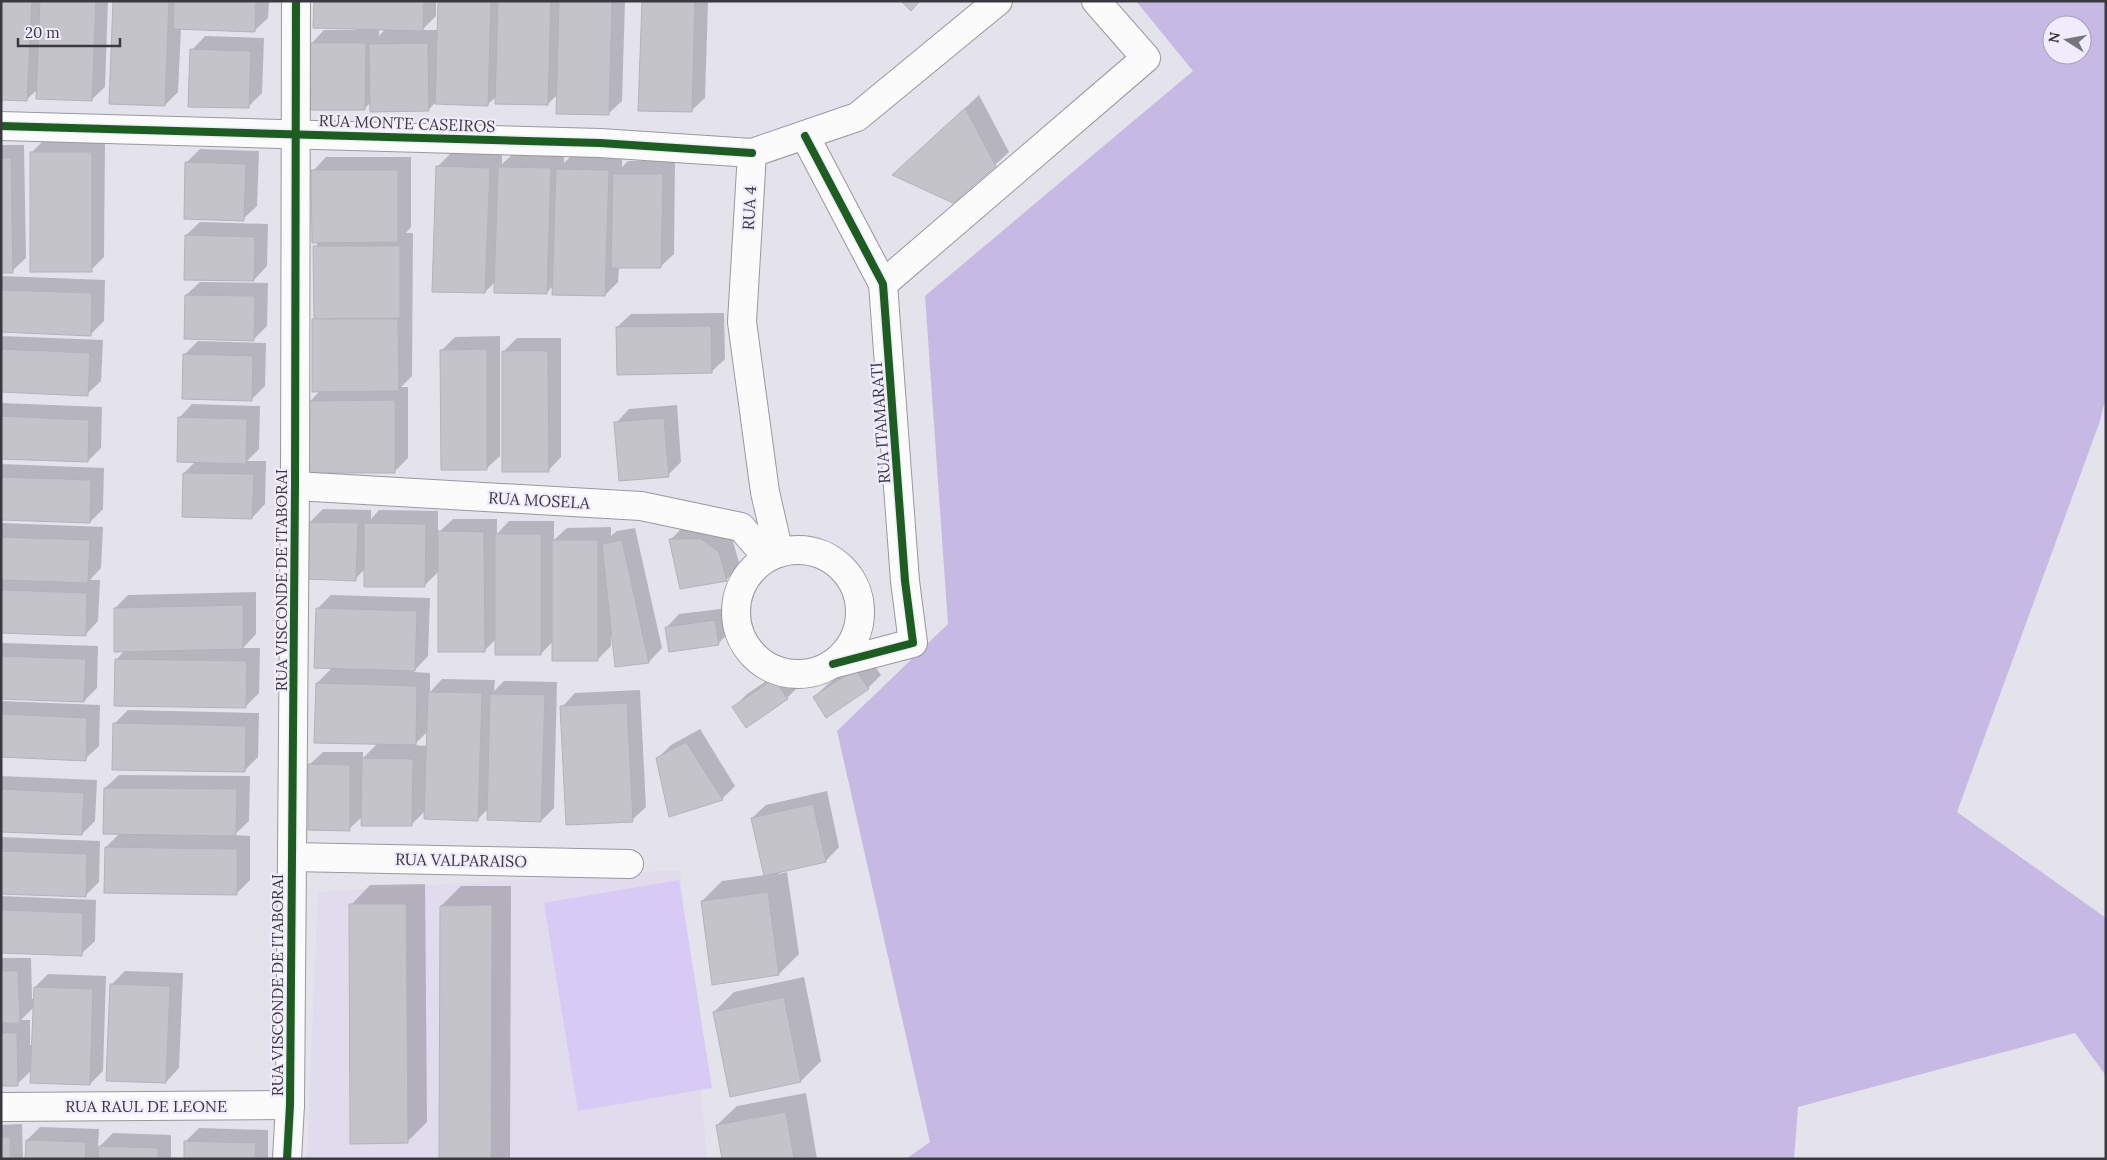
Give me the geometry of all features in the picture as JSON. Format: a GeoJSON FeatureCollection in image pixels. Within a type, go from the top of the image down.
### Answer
{"type":"FeatureCollection","features":[{"type":"Feature","properties":{"kind":"street","name":"RUA VISCONDE DE ITABORAI"},"geometry":{"type":"LineString","coordinates":[[287,1159],[290,1104],[295,486],[296,1]]}},
{"type":"Feature","properties":{"kind":"street"},"geometry":{"type":"LineString","coordinates":[[752,153],[857,117],[998,1]]}},
{"type":"Feature","properties":{"kind":"street"},"geometry":{"type":"LineString","coordinates":[[883,284],[1146,58],[1096,1]]}},
{"type":"Feature","properties":{"kind":"street","name":"RUA MONTE CASEIROS"},"geometry":{"type":"LineString","coordinates":[[1,126],[600,143],[752,153]]}},
{"type":"Feature","properties":{"kind":"street","name":"RUA ITAMARATI"},"geometry":{"type":"LineString","coordinates":[[805,136],[883,284],[905,581],[913,643],[833,664]]}},
{"type":"Feature","properties":{"kind":"street","name":"RUA 4"},"geometry":{"type":"LineString","coordinates":[[752,153],[742,322],[773,555]]}},
{"type":"Feature","properties":{"kind":"street","name":"RUA MOSELA"},"geometry":{"type":"LineString","coordinates":[[295,486],[641,506],[741,527],[773,555]]}},
{"type":"Feature","properties":{"kind":"street"},"geometry":{"type":"LineString","coordinates":[[788,550],[809,550],[829,557],[845,571],[856,589],[860,609],[858,631],[848,650],[833,664],[815,673],[795,675],[775,671],[758,660],[745,645],[737,626],[736,606],[741,586],[752,570],[773,555],[788,550]]}},
{"type":"Feature","properties":{"kind":"street","name":"RUA VALPARAISO"},"geometry":{"type":"LineString","coordinates":[[292,856],[629,864]]}},
{"type":"Feature","properties":{"kind":"street","name":"RUA RAUL DE LEONE"},"geometry":{"type":"LineString","coordinates":[[1,1107],[290,1104]]}},
{"type":"Feature","properties":{"kind":"shaded area"},"geometry":{"type":"Polygon","coordinates":[[[1136,1],[2106,1],[2106,396],[2100,421],[1957,812],[2106,918],[2106,1076],[2075,1033],[1798,1107],[1794,1159],[906,1159],[930,1142],[837,731],[948,624],[925,296],[1193,71],[1136,1]]]}},
{"type":"Feature","properties":{"kind":"shaded area"},"geometry":{"type":"Polygon","coordinates":[[[680,870],[707,1159],[307,1159],[318,892],[680,870]]]}},
{"type":"Feature","properties":{"kind":"shaded area"},"geometry":{"type":"Polygon","coordinates":[[[679,880],[712,1088],[578,1111],[544,903],[679,880]]]}},
{"type":"Feature","properties":{"kind":"building"},"geometry":{"type":"Polygon","coordinates":[[[1,1],[32,1],[27,101],[1,100],[1,1]]]}},
{"type":"Feature","properties":{"kind":"building"},"geometry":{"type":"Polygon","coordinates":[[[40,1],[96,1],[92,101],[36,99],[40,1]]]}},
{"type":"Feature","properties":{"kind":"building"},"geometry":{"type":"Polygon","coordinates":[[[113,1],[169,1],[165,106],[109,104],[113,1]]]}},
{"type":"Feature","properties":{"kind":"building"},"geometry":{"type":"Polygon","coordinates":[[[174,1],[256,1],[255,32],[173,29],[174,1]]]}},
{"type":"Feature","properties":{"kind":"building"},"geometry":{"type":"Polygon","coordinates":[[[314,1],[424,1],[423,31],[313,28],[314,1]]]}},
{"type":"Feature","properties":{"kind":"building"},"geometry":{"type":"Polygon","coordinates":[[[438,1],[491,1],[488,106],[435,104],[438,1]]]}},
{"type":"Feature","properties":{"kind":"building"},"geometry":{"type":"Polygon","coordinates":[[[498,1],[551,1],[548,105],[495,104],[498,1]]]}},
{"type":"Feature","properties":{"kind":"building"},"geometry":{"type":"Polygon","coordinates":[[[559,1],[612,1],[609,115],[556,114],[559,1]]]}},
{"type":"Feature","properties":{"kind":"building"},"geometry":{"type":"Polygon","coordinates":[[[642,1],[695,1],[692,112],[638,111],[642,1]]]}},
{"type":"Feature","properties":{"kind":"building"},"geometry":{"type":"Polygon","coordinates":[[[901,1],[920,1],[911,11],[901,1]]]}},
{"type":"Feature","properties":{"kind":"building"},"geometry":{"type":"Polygon","coordinates":[[[310,43],[366,43],[365,110],[310,110],[310,43]]]}},
{"type":"Feature","properties":{"kind":"building"},"geometry":{"type":"Polygon","coordinates":[[[428,43],[429,111],[370,112],[369,44],[428,43]]]}},
{"type":"Feature","properties":{"kind":"building"},"geometry":{"type":"Polygon","coordinates":[[[190,49],[251,51],[249,108],[188,107],[190,49]]]}},
{"type":"Feature","properties":{"kind":"building"},"geometry":{"type":"Polygon","coordinates":[[[965,108],[996,166],[953,203],[892,175],[965,108]]]}},
{"type":"Feature","properties":{"kind":"building"},"geometry":{"type":"Polygon","coordinates":[[[30,152],[92,152],[92,272],[30,272],[30,152]]]}},
{"type":"Feature","properties":{"kind":"building"},"geometry":{"type":"Polygon","coordinates":[[[1,158],[11,158],[13,273],[1,273],[1,158]]]}},
{"type":"Feature","properties":{"kind":"building"},"geometry":{"type":"Polygon","coordinates":[[[185,162],[246,164],[244,221],[184,219],[185,162]]]}},
{"type":"Feature","properties":{"kind":"building"},"geometry":{"type":"Polygon","coordinates":[[[436,166],[490,168],[485,293],[432,292],[436,166]]]}},
{"type":"Feature","properties":{"kind":"building"},"geometry":{"type":"Polygon","coordinates":[[[498,167],[551,168],[547,294],[494,293],[498,167]]]}},
{"type":"Feature","properties":{"kind":"building"},"geometry":{"type":"Polygon","coordinates":[[[556,169],[609,170],[605,296],[552,295],[556,169]]]}},
{"type":"Feature","properties":{"kind":"building"},"geometry":{"type":"Polygon","coordinates":[[[311,170],[398,170],[398,242],[312,243],[311,170]]]}},
{"type":"Feature","properties":{"kind":"building"},"geometry":{"type":"Polygon","coordinates":[[[613,174],[663,174],[661,268],[611,268],[613,174]]]}},
{"type":"Feature","properties":{"kind":"building"},"geometry":{"type":"Polygon","coordinates":[[[185,235],[255,237],[254,281],[184,280],[185,235]]]}},
{"type":"Feature","properties":{"kind":"building"},"geometry":{"type":"Polygon","coordinates":[[[313,246],[400,246],[400,318],[314,319],[313,246]]]}},
{"type":"Feature","properties":{"kind":"building"},"geometry":{"type":"Polygon","coordinates":[[[1,290],[92,293],[91,336],[1,332],[1,290]]]}},
{"type":"Feature","properties":{"kind":"building"},"geometry":{"type":"Polygon","coordinates":[[[185,295],[255,296],[254,341],[184,339],[185,295]]]}},
{"type":"Feature","properties":{"kind":"building"},"geometry":{"type":"Polygon","coordinates":[[[312,319],[398,319],[399,391],[312,392],[312,319]]]}},
{"type":"Feature","properties":{"kind":"building"},"geometry":{"type":"Polygon","coordinates":[[[711,326],[712,373],[617,375],[616,327],[711,326]]]}},
{"type":"Feature","properties":{"kind":"building"},"geometry":{"type":"Polygon","coordinates":[[[1,349],[90,353],[88,396],[1,392],[1,349]]]}},
{"type":"Feature","properties":{"kind":"building"},"geometry":{"type":"Polygon","coordinates":[[[487,349],[487,470],[441,470],[440,350],[487,349]]]}},
{"type":"Feature","properties":{"kind":"building"},"geometry":{"type":"Polygon","coordinates":[[[502,351],[548,351],[549,472],[502,472],[502,351]]]}},
{"type":"Feature","properties":{"kind":"building"},"geometry":{"type":"Polygon","coordinates":[[[183,354],[253,356],[252,401],[182,399],[183,354]]]}},
{"type":"Feature","properties":{"kind":"building"},"geometry":{"type":"Polygon","coordinates":[[[395,400],[395,473],[309,473],[308,401],[395,400]]]}},
{"type":"Feature","properties":{"kind":"building"},"geometry":{"type":"Polygon","coordinates":[[[1,416],[89,420],[88,462],[1,459],[1,416]]]}},
{"type":"Feature","properties":{"kind":"building"},"geometry":{"type":"Polygon","coordinates":[[[178,417],[247,419],[246,464],[177,462],[178,417]]]}},
{"type":"Feature","properties":{"kind":"building"},"geometry":{"type":"Polygon","coordinates":[[[664,418],[669,477],[619,481],[614,422],[664,418]]]}},
{"type":"Feature","properties":{"kind":"building"},"geometry":{"type":"Polygon","coordinates":[[[183,473],[254,474],[252,519],[182,517],[183,473]]]}},
{"type":"Feature","properties":{"kind":"building"},"geometry":{"type":"Polygon","coordinates":[[[1,477],[91,480],[90,523],[1,520],[1,477]]]}},
{"type":"Feature","properties":{"kind":"building"},"geometry":{"type":"Polygon","coordinates":[[[309,522],[358,523],[356,581],[307,579],[309,522]]]}},
{"type":"Feature","properties":{"kind":"building"},"geometry":{"type":"Polygon","coordinates":[[[364,523],[426,524],[425,587],[364,587],[364,523]]]}},
{"type":"Feature","properties":{"kind":"building"},"geometry":{"type":"Polygon","coordinates":[[[438,531],[484,532],[485,652],[438,652],[438,531]]]}},
{"type":"Feature","properties":{"kind":"building"},"geometry":{"type":"Polygon","coordinates":[[[495,534],[541,534],[541,655],[495,655],[495,534]]]}},
{"type":"Feature","properties":{"kind":"building"},"geometry":{"type":"Polygon","coordinates":[[[1,537],[90,540],[88,583],[1,580],[1,537]]]}},
{"type":"Feature","properties":{"kind":"building"},"geometry":{"type":"Polygon","coordinates":[[[669,539],[701,539],[719,552],[727,581],[680,589],[669,539]]]}},
{"type":"Feature","properties":{"kind":"building"},"geometry":{"type":"Polygon","coordinates":[[[552,540],[598,540],[598,661],[552,661],[552,540]]]}},
{"type":"Feature","properties":{"kind":"building"},"geometry":{"type":"Polygon","coordinates":[[[622,540],[649,663],[615,667],[602,544],[622,540]]]}},
{"type":"Feature","properties":{"kind":"building"},"geometry":{"type":"Polygon","coordinates":[[[1,590],[87,593],[86,636],[1,633],[1,590]]]}},
{"type":"Feature","properties":{"kind":"building"},"geometry":{"type":"Polygon","coordinates":[[[243,605],[243,649],[114,652],[114,608],[243,605]]]}},
{"type":"Feature","properties":{"kind":"building"},"geometry":{"type":"Polygon","coordinates":[[[316,608],[417,611],[415,671],[314,668],[316,608]]]}},
{"type":"Feature","properties":{"kind":"building"},"geometry":{"type":"Polygon","coordinates":[[[715,620],[719,645],[669,652],[665,627],[715,620]]]}},
{"type":"Feature","properties":{"kind":"building"},"geometry":{"type":"Polygon","coordinates":[[[1,656],[86,659],[84,702],[1,699],[1,656]]]}},
{"type":"Feature","properties":{"kind":"building"},"geometry":{"type":"Polygon","coordinates":[[[115,659],[247,661],[246,708],[114,706],[115,659]]]}},
{"type":"Feature","properties":{"kind":"building"},"geometry":{"type":"Polygon","coordinates":[[[855,669],[869,689],[826,718],[813,697],[855,669]]]}},
{"type":"Feature","properties":{"kind":"building"},"geometry":{"type":"Polygon","coordinates":[[[774,679],[788,699],[746,728],[732,707],[774,679]]]}},
{"type":"Feature","properties":{"kind":"building"},"geometry":{"type":"Polygon","coordinates":[[[316,683],[417,686],[416,745],[314,743],[316,683]]]}},
{"type":"Feature","properties":{"kind":"building"},"geometry":{"type":"Polygon","coordinates":[[[428,692],[482,693],[478,821],[424,819],[428,692]]]}},
{"type":"Feature","properties":{"kind":"building"},"geometry":{"type":"Polygon","coordinates":[[[490,694],[545,695],[541,822],[487,820],[490,694]]]}},
{"type":"Feature","properties":{"kind":"building"},"geometry":{"type":"Polygon","coordinates":[[[627,703],[633,822],[566,825],[560,706],[627,703]]]}},
{"type":"Feature","properties":{"kind":"building"},"geometry":{"type":"Polygon","coordinates":[[[1,714],[87,718],[86,761],[1,757],[1,714]]]}},
{"type":"Feature","properties":{"kind":"building"},"geometry":{"type":"Polygon","coordinates":[[[113,723],[246,726],[245,772],[112,770],[113,723]]]}},
{"type":"Feature","properties":{"kind":"building"},"geometry":{"type":"Polygon","coordinates":[[[686,742],[723,800],[669,817],[656,758],[686,742]]]}},
{"type":"Feature","properties":{"kind":"building"},"geometry":{"type":"Polygon","coordinates":[[[362,758],[413,759],[412,826],[361,826],[362,758]]]}},
{"type":"Feature","properties":{"kind":"building"},"geometry":{"type":"Polygon","coordinates":[[[308,764],[350,765],[350,831],[308,830],[308,764]]]}},
{"type":"Feature","properties":{"kind":"building"},"geometry":{"type":"Polygon","coordinates":[[[104,788],[237,789],[236,836],[103,834],[104,788]]]}},
{"type":"Feature","properties":{"kind":"building"},"geometry":{"type":"Polygon","coordinates":[[[1,789],[84,793],[82,835],[1,832],[1,789]]]}},
{"type":"Feature","properties":{"kind":"building"},"geometry":{"type":"Polygon","coordinates":[[[813,804],[826,862],[764,876],[751,818],[813,804]]]}},
{"type":"Feature","properties":{"kind":"building"},"geometry":{"type":"Polygon","coordinates":[[[105,847],[237,849],[237,895],[104,893],[105,847]]]}},
{"type":"Feature","properties":{"kind":"building"},"geometry":{"type":"Polygon","coordinates":[[[1,851],[87,854],[86,897],[1,894],[1,851]]]}},
{"type":"Feature","properties":{"kind":"building"},"geometry":{"type":"Polygon","coordinates":[[[768,892],[779,975],[712,985],[701,901],[768,892]]]}},
{"type":"Feature","properties":{"kind":"building"},"geometry":{"type":"Polygon","coordinates":[[[349,904],[406,904],[408,1143],[350,1144],[349,904]]]}},
{"type":"Feature","properties":{"kind":"building"},"geometry":{"type":"Polygon","coordinates":[[[492,905],[491,1159],[439,1159],[440,906],[492,905]]]}},
{"type":"Feature","properties":{"kind":"building"},"geometry":{"type":"Polygon","coordinates":[[[1,910],[83,913],[82,956],[1,953],[1,910]]]}},
{"type":"Feature","properties":{"kind":"building"},"geometry":{"type":"Polygon","coordinates":[[[1,971],[18,971],[20,1023],[1,1023],[1,971]]]}},
{"type":"Feature","properties":{"kind":"building"},"geometry":{"type":"Polygon","coordinates":[[[110,984],[170,986],[166,1083],[106,1081],[110,984]]]}},
{"type":"Feature","properties":{"kind":"building"},"geometry":{"type":"Polygon","coordinates":[[[34,987],[93,989],[90,1085],[30,1083],[34,987]]]}},
{"type":"Feature","properties":{"kind":"building"},"geometry":{"type":"Polygon","coordinates":[[[784,997],[801,1082],[730,1097],[713,1012],[784,997]]]}},
{"type":"Feature","properties":{"kind":"building"},"geometry":{"type":"Polygon","coordinates":[[[1,1033],[17,1033],[18,1086],[1,1086],[1,1033]]]}},
{"type":"Feature","properties":{"kind":"building"},"geometry":{"type":"Polygon","coordinates":[[[786,1112],[794,1159],[722,1159],[716,1125],[786,1112]]]}},
{"type":"Feature","properties":{"kind":"building"},"geometry":{"type":"Polygon","coordinates":[[[1,1137],[10,1137],[10,1159],[1,1159],[1,1137]]]}},
{"type":"Feature","properties":{"kind":"building"},"geometry":{"type":"Polygon","coordinates":[[[26,1140],[86,1142],[85,1159],[25,1159],[26,1140]]]}},
{"type":"Feature","properties":{"kind":"building"},"geometry":{"type":"Polygon","coordinates":[[[184,1141],[256,1143],[255,1159],[184,1159],[184,1141]]]}},
{"type":"Feature","properties":{"kind":"building"},"geometry":{"type":"Polygon","coordinates":[[[99,1146],[158,1148],[158,1159],[98,1159],[99,1146]]]}},
{"type":"Feature","properties":{"kind":"cycle path"},"geometry":{"type":"LineString","coordinates":[[287,1159],[290,1105],[295,486],[296,1]]}},
{"type":"Feature","properties":{"kind":"cycle path"},"geometry":{"type":"LineString","coordinates":[[1,126],[600,143],[752,153]]}},
{"type":"Feature","properties":{"kind":"cycle path"},"geometry":{"type":"LineString","coordinates":[[805,136],[883,284],[905,581],[913,643],[833,664]]}}]}
